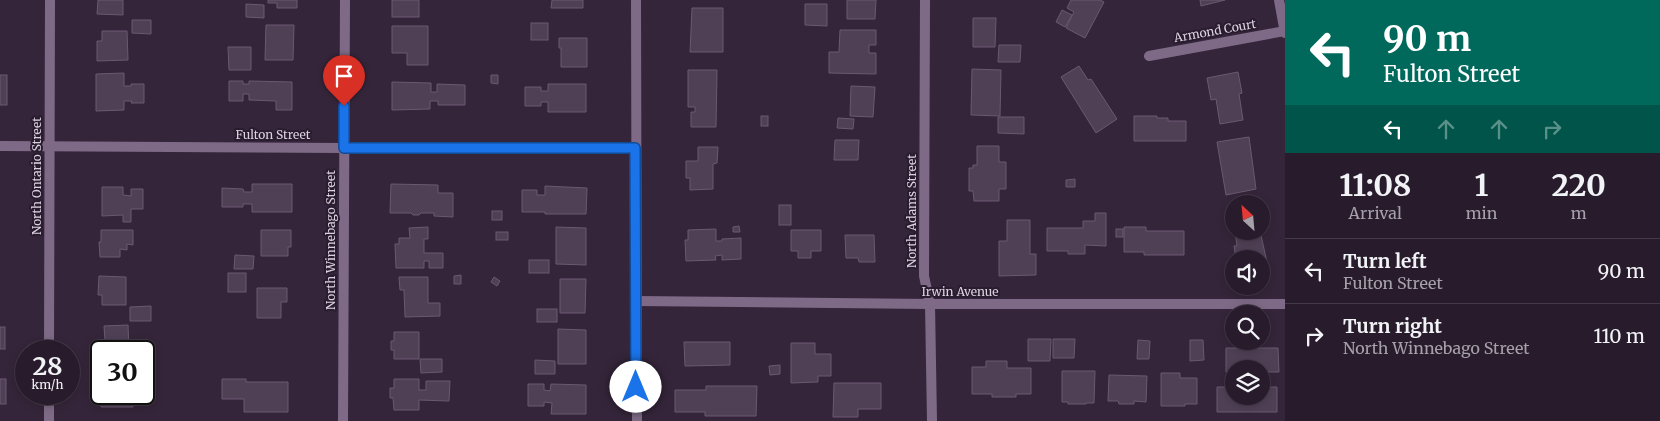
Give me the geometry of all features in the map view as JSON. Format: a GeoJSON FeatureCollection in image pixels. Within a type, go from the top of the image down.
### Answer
{"type":"FeatureCollection","features":[{"type":"Feature","properties":{"kind":"street","name":"North Ontario Street"},"geometry":{"type":"LineString","coordinates":[[49,340],[50,0]]}},
{"type":"Feature","properties":{"kind":"street","name":"North Winnebago Street"},"geometry":{"type":"LineString","coordinates":[[343,421],[345,0]]}},
{"type":"Feature","properties":{"kind":"street"},"geometry":{"type":"LineString","coordinates":[[636,0],[637,421]]}},
{"type":"Feature","properties":{"kind":"street","name":"North Adams Street"},"geometry":{"type":"LineString","coordinates":[[925,0],[924,276],[930,304],[932,421]]}},
{"type":"Feature","properties":{"kind":"street"},"geometry":{"type":"LineString","coordinates":[[1279,0],[1285,32]]}},
{"type":"Feature","properties":{"kind":"street","name":"Armond Court"},"geometry":{"type":"LineString","coordinates":[[1150,56],[1285,32]]}},
{"type":"Feature","properties":{"kind":"street","name":"Fulton Street"},"geometry":{"type":"LineString","coordinates":[[0,146],[635,148]]}},
{"type":"Feature","properties":{"kind":"street","name":"Irwin Avenue"},"geometry":{"type":"LineString","coordinates":[[636,301],[930,304],[1285,304]]}},
{"type":"Feature","properties":{"kind":"street"},"geometry":{"type":"LineString","coordinates":[[49,405],[49,421]]}},
{"type":"Feature","properties":{"kind":"building"},"geometry":{"type":"Polygon","coordinates":[[[98,0],[123,0],[123,15],[97,14],[98,0]]]}},
{"type":"Feature","properties":{"kind":"building"},"geometry":{"type":"Polygon","coordinates":[[[268,0],[297,0],[297,8],[277,8],[277,3],[268,3],[268,0]]]}},
{"type":"Feature","properties":{"kind":"building"},"geometry":{"type":"Polygon","coordinates":[[[392,0],[419,0],[419,17],[392,17],[392,0]]]}},
{"type":"Feature","properties":{"kind":"building"},"geometry":{"type":"Polygon","coordinates":[[[552,0],[583,0],[583,8],[551,8],[552,0]]]}},
{"type":"Feature","properties":{"kind":"building"},"geometry":{"type":"Polygon","coordinates":[[[847,0],[876,0],[875,19],[847,19],[847,0]]]}},
{"type":"Feature","properties":{"kind":"building"},"geometry":{"type":"Polygon","coordinates":[[[1071,0],[1100,0],[1104,2],[1085,38],[1066,28],[1074,12],[1067,8],[1071,0]]]}},
{"type":"Feature","properties":{"kind":"building"},"geometry":{"type":"Polygon","coordinates":[[[1200,0],[1225,0],[1201,6],[1200,0]]]}},
{"type":"Feature","properties":{"kind":"building"},"geometry":{"type":"Polygon","coordinates":[[[246,4],[264,5],[264,18],[246,17],[246,4]]]}},
{"type":"Feature","properties":{"kind":"building"},"geometry":{"type":"Polygon","coordinates":[[[805,4],[827,4],[827,26],[805,25],[805,4]]]}},
{"type":"Feature","properties":{"kind":"building"},"geometry":{"type":"Polygon","coordinates":[[[692,8],[723,8],[723,52],[690,52],[692,8]]]}},
{"type":"Feature","properties":{"kind":"building"},"geometry":{"type":"Polygon","coordinates":[[[1062,10],[1072,15],[1065,27],[1056,22],[1062,10]]]}},
{"type":"Feature","properties":{"kind":"building"},"geometry":{"type":"Polygon","coordinates":[[[973,18],[996,18],[995,47],[973,47],[973,18]]]}},
{"type":"Feature","properties":{"kind":"building"},"geometry":{"type":"Polygon","coordinates":[[[132,20],[151,20],[151,34],[132,33],[132,20]]]}},
{"type":"Feature","properties":{"kind":"building"},"geometry":{"type":"Polygon","coordinates":[[[531,23],[548,23],[548,40],[531,40],[531,23]]]}},
{"type":"Feature","properties":{"kind":"building"},"geometry":{"type":"Polygon","coordinates":[[[266,25],[294,25],[293,60],[265,60],[266,25]]]}},
{"type":"Feature","properties":{"kind":"building"},"geometry":{"type":"Polygon","coordinates":[[[392,26],[428,26],[428,65],[407,65],[407,53],[392,53],[392,26]]]}},
{"type":"Feature","properties":{"kind":"building"},"geometry":{"type":"Polygon","coordinates":[[[840,30],[876,30],[876,45],[869,45],[869,53],[876,53],[876,74],[829,73],[829,52],[839,52],[840,30]]]}},
{"type":"Feature","properties":{"kind":"building"},"geometry":{"type":"Polygon","coordinates":[[[102,31],[127,31],[128,60],[97,61],[97,41],[102,41],[102,31]]]}},
{"type":"Feature","properties":{"kind":"building"},"geometry":{"type":"Polygon","coordinates":[[[559,38],[587,38],[587,67],[561,67],[559,38]]]}},
{"type":"Feature","properties":{"kind":"building"},"geometry":{"type":"Polygon","coordinates":[[[999,45],[1021,45],[1020,62],[998,62],[999,45]]]}},
{"type":"Feature","properties":{"kind":"building"},"geometry":{"type":"Polygon","coordinates":[[[228,47],[251,47],[251,70],[229,70],[228,47]]]}},
{"type":"Feature","properties":{"kind":"building"},"geometry":{"type":"Polygon","coordinates":[[[1079,66],[1088,80],[1091,79],[1117,119],[1096,133],[1061,77],[1079,66]]]}},
{"type":"Feature","properties":{"kind":"building"},"geometry":{"type":"Polygon","coordinates":[[[972,69],[1001,70],[1000,116],[971,115],[972,69]]]}},
{"type":"Feature","properties":{"kind":"building"},"geometry":{"type":"Polygon","coordinates":[[[688,70],[717,70],[716,127],[691,127],[691,112],[695,112],[695,107],[688,107],[688,70]]]}},
{"type":"Feature","properties":{"kind":"building"},"geometry":{"type":"Polygon","coordinates":[[[1238,72],[1242,93],[1239,94],[1243,120],[1220,124],[1216,99],[1211,100],[1207,78],[1238,72]]]}},
{"type":"Feature","properties":{"kind":"building"},"geometry":{"type":"Polygon","coordinates":[[[124,73],[124,86],[144,84],[144,103],[124,101],[124,110],[96,111],[96,74],[124,73]]]}},
{"type":"Feature","properties":{"kind":"building"},"geometry":{"type":"Polygon","coordinates":[[[0,75],[7,75],[7,105],[0,105],[0,75]]]}},
{"type":"Feature","properties":{"kind":"building"},"geometry":{"type":"Polygon","coordinates":[[[491,75],[498,75],[498,84],[491,83],[491,75]]]}},
{"type":"Feature","properties":{"kind":"building"},"geometry":{"type":"Polygon","coordinates":[[[229,81],[243,81],[243,84],[249,84],[249,81],[292,82],[292,110],[276,110],[276,101],[249,100],[249,94],[243,94],[243,101],[229,101],[229,81]]]}},
{"type":"Feature","properties":{"kind":"building"},"geometry":{"type":"Polygon","coordinates":[[[392,82],[431,83],[431,92],[437,92],[437,84],[465,85],[465,105],[438,105],[438,101],[430,101],[430,109],[392,110],[392,82]]]}},
{"type":"Feature","properties":{"kind":"building"},"geometry":{"type":"Polygon","coordinates":[[[548,84],[586,84],[586,112],[548,112],[548,102],[541,102],[541,106],[525,106],[525,87],[541,87],[541,91],[548,91],[548,84]]]}},
{"type":"Feature","properties":{"kind":"building"},"geometry":{"type":"Polygon","coordinates":[[[851,86],[875,87],[873,117],[850,116],[851,86]]]}},
{"type":"Feature","properties":{"kind":"building"},"geometry":{"type":"Polygon","coordinates":[[[761,116],[768,116],[768,126],[761,126],[761,116]]]}},
{"type":"Feature","properties":{"kind":"building"},"geometry":{"type":"Polygon","coordinates":[[[1134,116],[1157,116],[1157,118],[1168,118],[1168,121],[1186,121],[1186,141],[1134,141],[1134,116]]]}},
{"type":"Feature","properties":{"kind":"building"},"geometry":{"type":"Polygon","coordinates":[[[998,117],[1024,117],[1024,134],[998,133],[998,117]]]}},
{"type":"Feature","properties":{"kind":"building"},"geometry":{"type":"Polygon","coordinates":[[[838,118],[854,119],[853,129],[837,128],[838,118]]]}},
{"type":"Feature","properties":{"kind":"building"},"geometry":{"type":"Polygon","coordinates":[[[1249,137],[1256,189],[1226,195],[1217,142],[1249,137]]]}},
{"type":"Feature","properties":{"kind":"building"},"geometry":{"type":"Polygon","coordinates":[[[835,140],[859,140],[858,160],[834,160],[835,140]]]}},
{"type":"Feature","properties":{"kind":"building"},"geometry":{"type":"Polygon","coordinates":[[[977,146],[999,146],[999,162],[1006,162],[1006,189],[999,189],[999,201],[974,201],[973,191],[969,191],[969,168],[977,165],[977,146]]]}},
{"type":"Feature","properties":{"kind":"building"},"geometry":{"type":"Polygon","coordinates":[[[698,147],[718,147],[717,163],[713,164],[713,189],[690,190],[690,178],[686,178],[686,161],[698,161],[698,147]]]}},
{"type":"Feature","properties":{"kind":"building"},"geometry":{"type":"Polygon","coordinates":[[[1075,179],[1075,187],[1066,187],[1066,180],[1075,179]]]}},
{"type":"Feature","properties":{"kind":"building"},"geometry":{"type":"Polygon","coordinates":[[[252,184],[292,184],[292,212],[252,212],[252,204],[243,204],[243,207],[222,207],[222,188],[243,189],[244,192],[252,192],[252,184]]]}},
{"type":"Feature","properties":{"kind":"building"},"geometry":{"type":"Polygon","coordinates":[[[391,184],[438,185],[438,193],[453,193],[453,217],[434,216],[434,213],[413,215],[411,213],[390,213],[391,184]]]}},
{"type":"Feature","properties":{"kind":"building"},"geometry":{"type":"Polygon","coordinates":[[[545,186],[587,188],[586,214],[522,212],[522,190],[537,190],[537,195],[545,195],[545,186]]]}},
{"type":"Feature","properties":{"kind":"building"},"geometry":{"type":"Polygon","coordinates":[[[102,187],[123,187],[123,195],[131,196],[131,189],[143,189],[143,209],[131,209],[131,222],[123,222],[123,215],[102,216],[102,187]]]}},
{"type":"Feature","properties":{"kind":"building"},"geometry":{"type":"Polygon","coordinates":[[[779,205],[791,205],[791,225],[779,225],[779,205]]]}},
{"type":"Feature","properties":{"kind":"building"},"geometry":{"type":"Polygon","coordinates":[[[492,211],[502,211],[502,220],[492,220],[492,211]]]}},
{"type":"Feature","properties":{"kind":"building"},"geometry":{"type":"Polygon","coordinates":[[[1095,213],[1106,213],[1106,246],[1085,245],[1085,254],[1068,254],[1068,251],[1047,251],[1047,228],[1083,228],[1083,221],[1095,221],[1095,213]]]}},
{"type":"Feature","properties":{"kind":"building"},"geometry":{"type":"Polygon","coordinates":[[[1007,220],[1030,220],[1030,254],[1036,254],[1036,275],[999,276],[999,241],[1007,241],[1007,220]]]}},
{"type":"Feature","properties":{"kind":"building"},"geometry":{"type":"Polygon","coordinates":[[[739,226],[740,232],[733,232],[733,227],[739,226]]]}},
{"type":"Feature","properties":{"kind":"building"},"geometry":{"type":"Polygon","coordinates":[[[428,227],[428,239],[424,239],[424,253],[443,253],[443,268],[429,268],[429,261],[424,261],[424,268],[396,268],[395,244],[399,244],[399,238],[410,238],[409,228],[428,227]]]}},
{"type":"Feature","properties":{"kind":"building"},"geometry":{"type":"Polygon","coordinates":[[[556,227],[586,228],[586,265],[556,264],[556,227]]]}},
{"type":"Feature","properties":{"kind":"building"},"geometry":{"type":"Polygon","coordinates":[[[1124,227],[1146,227],[1146,231],[1184,231],[1184,255],[1144,255],[1144,252],[1124,252],[1124,227]]]}},
{"type":"Feature","properties":{"kind":"building"},"geometry":{"type":"Polygon","coordinates":[[[716,229],[716,241],[741,238],[741,259],[722,260],[722,255],[715,256],[716,260],[686,261],[685,240],[688,240],[688,230],[716,229]]]}},
{"type":"Feature","properties":{"kind":"building"},"geometry":{"type":"Polygon","coordinates":[[[1116,229],[1123,229],[1123,237],[1116,237],[1116,229]]]}},
{"type":"Feature","properties":{"kind":"building"},"geometry":{"type":"Polygon","coordinates":[[[101,230],[133,230],[133,245],[127,244],[127,250],[120,249],[120,257],[100,257],[99,242],[101,242],[101,230]]]}},
{"type":"Feature","properties":{"kind":"building"},"geometry":{"type":"Polygon","coordinates":[[[261,230],[291,230],[291,247],[288,247],[288,256],[261,256],[261,230]]]}},
{"type":"Feature","properties":{"kind":"building"},"geometry":{"type":"Polygon","coordinates":[[[791,230],[821,230],[821,251],[811,251],[811,258],[798,258],[798,251],[791,251],[791,230]]]}},
{"type":"Feature","properties":{"kind":"building"},"geometry":{"type":"Polygon","coordinates":[[[496,232],[508,232],[508,240],[496,240],[496,232]]]}},
{"type":"Feature","properties":{"kind":"building"},"geometry":{"type":"Polygon","coordinates":[[[845,235],[874,235],[875,262],[859,262],[858,258],[846,258],[845,235]]]}},
{"type":"Feature","properties":{"kind":"building"},"geometry":{"type":"Polygon","coordinates":[[[1236,240],[1262,240],[1264,250],[1235,250],[1234,246],[1237,246],[1236,240]]]}},
{"type":"Feature","properties":{"kind":"building"},"geometry":{"type":"Polygon","coordinates":[[[235,255],[254,256],[253,269],[234,269],[235,255]]]}},
{"type":"Feature","properties":{"kind":"building"},"geometry":{"type":"Polygon","coordinates":[[[529,260],[549,260],[549,273],[529,273],[529,260]]]}},
{"type":"Feature","properties":{"kind":"building"},"geometry":{"type":"Polygon","coordinates":[[[228,273],[246,273],[246,292],[228,292],[228,273]]]}},
{"type":"Feature","properties":{"kind":"building"},"geometry":{"type":"Polygon","coordinates":[[[461,275],[461,284],[454,284],[454,276],[461,275]]]}},
{"type":"Feature","properties":{"kind":"building"},"geometry":{"type":"Polygon","coordinates":[[[99,276],[126,277],[126,305],[102,305],[102,295],[98,295],[99,276]]]}},
{"type":"Feature","properties":{"kind":"building"},"geometry":{"type":"Polygon","coordinates":[[[399,277],[428,277],[428,303],[440,303],[440,316],[405,317],[404,290],[400,290],[399,277]]]}},
{"type":"Feature","properties":{"kind":"building"},"geometry":{"type":"Polygon","coordinates":[[[494,277],[500,281],[497,286],[491,282],[494,277]]]}},
{"type":"Feature","properties":{"kind":"building"},"geometry":{"type":"Polygon","coordinates":[[[560,279],[586,279],[585,313],[560,313],[560,279]]]}},
{"type":"Feature","properties":{"kind":"building"},"geometry":{"type":"Polygon","coordinates":[[[257,288],[287,288],[287,302],[281,302],[281,318],[257,318],[257,288]]]}},
{"type":"Feature","properties":{"kind":"building"},"geometry":{"type":"Polygon","coordinates":[[[151,306],[151,321],[130,321],[130,307],[151,306]]]}},
{"type":"Feature","properties":{"kind":"building"},"geometry":{"type":"Polygon","coordinates":[[[537,309],[557,309],[557,322],[537,322],[537,309]]]}},
{"type":"Feature","properties":{"kind":"building"},"geometry":{"type":"Polygon","coordinates":[[[128,325],[129,340],[105,340],[104,326],[128,325]]]}},
{"type":"Feature","properties":{"kind":"building"},"geometry":{"type":"Polygon","coordinates":[[[0,327],[5,327],[5,349],[0,349],[0,327]]]}},
{"type":"Feature","properties":{"kind":"building"},"geometry":{"type":"Polygon","coordinates":[[[558,329],[586,330],[586,364],[558,364],[558,329]]]}},
{"type":"Feature","properties":{"kind":"building"},"geometry":{"type":"Polygon","coordinates":[[[394,332],[419,332],[419,359],[394,359],[391,341],[394,341],[394,332]]]}},
{"type":"Feature","properties":{"kind":"building"},"geometry":{"type":"Polygon","coordinates":[[[1028,339],[1051,339],[1050,361],[1028,361],[1028,339]]]}},
{"type":"Feature","properties":{"kind":"building"},"geometry":{"type":"Polygon","coordinates":[[[1053,339],[1075,339],[1074,358],[1053,358],[1053,339]]]}},
{"type":"Feature","properties":{"kind":"building"},"geometry":{"type":"Polygon","coordinates":[[[1138,340],[1150,341],[1149,359],[1137,359],[1138,340]]]}},
{"type":"Feature","properties":{"kind":"building"},"geometry":{"type":"Polygon","coordinates":[[[1190,340],[1203,340],[1204,360],[1190,361],[1190,340]]]}},
{"type":"Feature","properties":{"kind":"building"},"geometry":{"type":"Polygon","coordinates":[[[684,342],[730,342],[730,365],[685,366],[684,342]]]}},
{"type":"Feature","properties":{"kind":"building"},"geometry":{"type":"Polygon","coordinates":[[[791,343],[815,343],[815,354],[831,354],[831,376],[818,376],[818,382],[791,383],[791,343]]]}},
{"type":"Feature","properties":{"kind":"building"},"geometry":{"type":"Polygon","coordinates":[[[1270,348],[1278,348],[1279,372],[1270,372],[1270,360],[1226,360],[1226,350],[1270,350],[1270,348]]]}},
{"type":"Feature","properties":{"kind":"building"},"geometry":{"type":"Polygon","coordinates":[[[420,359],[442,359],[442,372],[421,373],[420,359]]]}},
{"type":"Feature","properties":{"kind":"building"},"geometry":{"type":"Polygon","coordinates":[[[535,360],[555,361],[555,374],[535,374],[535,360]]]}},
{"type":"Feature","properties":{"kind":"building"},"geometry":{"type":"Polygon","coordinates":[[[986,361],[1007,361],[1007,368],[1031,368],[1031,394],[1016,394],[1016,397],[992,397],[992,394],[972,394],[972,367],[986,367],[986,361]]]}},
{"type":"Feature","properties":{"kind":"building"},"geometry":{"type":"Polygon","coordinates":[[[780,365],[780,374],[770,375],[769,366],[780,365]]]}},
{"type":"Feature","properties":{"kind":"building"},"geometry":{"type":"Polygon","coordinates":[[[1062,371],[1095,371],[1094,403],[1068,404],[1068,402],[1062,402],[1062,371]]]}},
{"type":"Feature","properties":{"kind":"building"},"geometry":{"type":"Polygon","coordinates":[[[1161,373],[1180,373],[1180,378],[1197,378],[1197,404],[1161,406],[1161,373]]]}},
{"type":"Feature","properties":{"kind":"building"},"geometry":{"type":"Polygon","coordinates":[[[1109,375],[1147,376],[1146,402],[1134,401],[1134,404],[1119,404],[1118,401],[1108,401],[1109,375]]]}},
{"type":"Feature","properties":{"kind":"building"},"geometry":{"type":"Polygon","coordinates":[[[0,379],[6,379],[6,404],[0,404],[0,379]]]}},
{"type":"Feature","properties":{"kind":"building"},"geometry":{"type":"Polygon","coordinates":[[[222,379],[246,379],[246,382],[288,382],[288,412],[244,412],[244,399],[222,399],[222,379]]]}},
{"type":"Feature","properties":{"kind":"building"},"geometry":{"type":"Polygon","coordinates":[[[394,379],[419,379],[419,390],[426,390],[426,381],[450,381],[449,401],[419,400],[419,410],[394,410],[393,398],[390,398],[390,388],[394,388],[394,379]]]}},
{"type":"Feature","properties":{"kind":"building"},"geometry":{"type":"Polygon","coordinates":[[[834,383],[881,383],[881,409],[858,409],[858,417],[833,417],[834,383]]]}},
{"type":"Feature","properties":{"kind":"building"},"geometry":{"type":"Polygon","coordinates":[[[528,384],[544,384],[544,390],[550,391],[551,384],[586,385],[586,414],[551,414],[552,403],[544,402],[544,406],[528,406],[528,384]]]}},
{"type":"Feature","properties":{"kind":"building"},"geometry":{"type":"Polygon","coordinates":[[[706,386],[757,386],[756,416],[705,416],[705,412],[675,412],[675,390],[706,390],[706,386]]]}},
{"type":"Feature","properties":{"kind":"building"},"geometry":{"type":"Polygon","coordinates":[[[1217,387],[1225,387],[1225,405],[1270,405],[1270,387],[1277,387],[1277,412],[1217,412],[1217,387]]]}},
{"type":"Feature","properties":{"kind":"building"},"geometry":{"type":"Polygon","coordinates":[[[101,405],[133,405],[133,407],[101,407],[101,405]]]}},
{"type":"Feature","properties":{"kind":"route"},"geometry":{"type":"LineString","coordinates":[[344,106],[344,148],[635,148],[636,387]]}}]}
